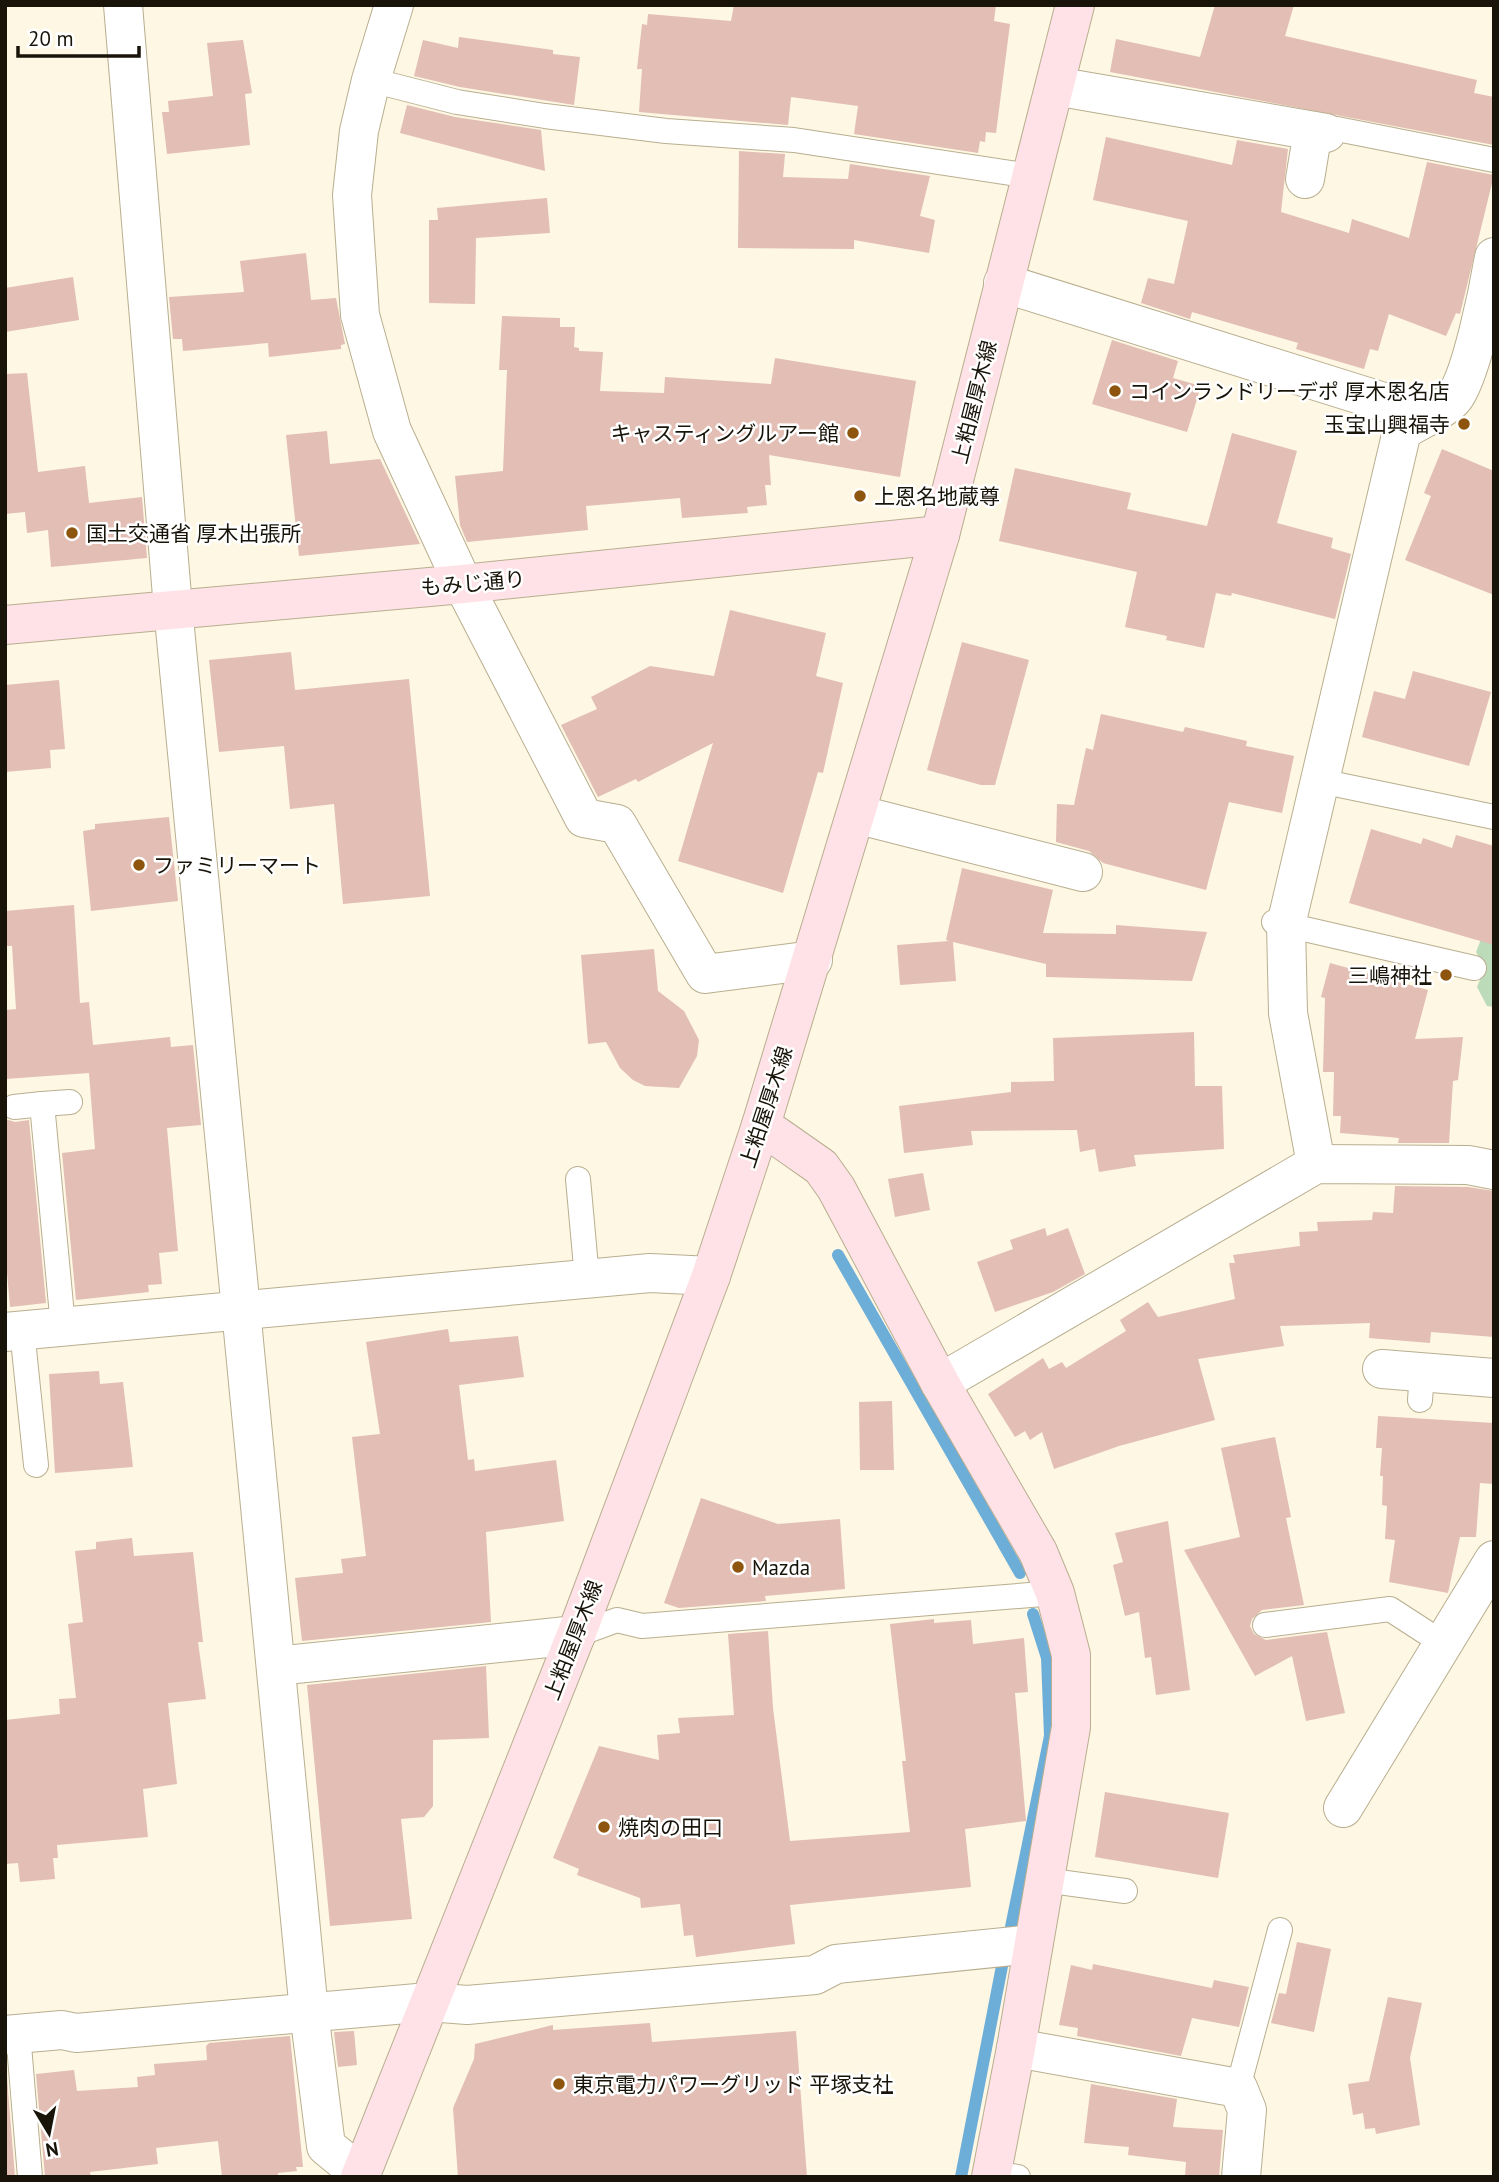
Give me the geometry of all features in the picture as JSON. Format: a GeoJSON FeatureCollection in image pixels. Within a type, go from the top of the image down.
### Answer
{"type":"FeatureCollection","features":[{"type":"Feature","properties":{"kind":"main road","name":"上粕屋厚木線"},"geometry":{"type":"LineString","coordinates":[[360,2176],[576,1635],[711,1276],[761,1125],[940,535],[1074,5]]}},
{"type":"Feature","properties":{"kind":"main road","name":"もみじ通り"},"geometry":{"type":"LineString","coordinates":[[5,625],[463,584],[940,535]]}},
{"type":"Feature","properties":{"kind":"main road"},"geometry":{"type":"LineString","coordinates":[[761,1125],[821,1167],[836,1188],[940,1383],[1038,1552],[1055,1593],[1071,1655],[1071,1727],[1016,2048],[1000,2175]]}},
{"type":"Feature","properties":{"kind":"street"},"geometry":{"type":"LineString","coordinates":[[123,5],[173,608],[309,2012],[326,2146],[360,2176]]}},
{"type":"Feature","properties":{"kind":"street"},"geometry":{"type":"LineString","coordinates":[[394,5],[370,80],[359,131],[352,195],[360,315],[392,431],[463,584],[584,818],[617,824],[705,974],[813,960]]}},
{"type":"Feature","properties":{"kind":"street"},"geometry":{"type":"LineString","coordinates":[[1055,86],[1320,132],[1305,179]]}},
{"type":"Feature","properties":{"kind":"street"},"geometry":{"type":"LineString","coordinates":[[1316,1164],[1288,1013],[1278,923],[1320,781],[1402,430],[1453,400],[1481,369],[1486,302],[1494,257]]}},
{"type":"Feature","properties":{"kind":"street"},"geometry":{"type":"LineString","coordinates":[[1003,283],[1425,415]]}},
{"type":"Feature","properties":{"kind":"street"},"geometry":{"type":"LineString","coordinates":[[856,814],[1083,872]]}},
{"type":"Feature","properties":{"kind":"street"},"geometry":{"type":"LineString","coordinates":[[940,1383],[1316,1164],[1468,1165],[1494,1170]]}},
{"type":"Feature","properties":{"kind":"street"},"geometry":{"type":"LineString","coordinates":[[14,1331],[650,1273],[711,1276]]}},
{"type":"Feature","properties":{"kind":"street"},"geometry":{"type":"LineString","coordinates":[[1382,1369],[1421,1386],[1494,1378]]}},
{"type":"Feature","properties":{"kind":"street"},"geometry":{"type":"LineString","coordinates":[[1346,1783],[1444,1644],[1494,1560]]}},
{"type":"Feature","properties":{"kind":"street"},"geometry":{"type":"LineString","coordinates":[[276,1666],[576,1635]]}},
{"type":"Feature","properties":{"kind":"street"},"geometry":{"type":"LineString","coordinates":[[12,2034],[62,2030],[76,2033],[429,2002],[467,2005],[815,1975],[836,1964],[1033,1944]]}},
{"type":"Feature","properties":{"kind":"street"},"geometry":{"type":"LineString","coordinates":[[1016,2048],[1238,2088],[1247,2110],[1241,2177]]}},
{"type":"Feature","properties":{"kind":"lane"},"geometry":{"type":"LineString","coordinates":[[370,80],[457,102],[545,116],[666,131],[794,140],[1030,176]]}},
{"type":"Feature","properties":{"kind":"lane"},"geometry":{"type":"LineString","coordinates":[[1320,132],[1337,129],[1494,160]]}},
{"type":"Feature","properties":{"kind":"lane"},"geometry":{"type":"LineString","coordinates":[[1320,781],[1494,817]]}},
{"type":"Feature","properties":{"kind":"lane"},"geometry":{"type":"LineString","coordinates":[[1278,923],[1475,968]]}},
{"type":"Feature","properties":{"kind":"lane"},"geometry":{"type":"LineString","coordinates":[[14,1107],[71,1101]]}},
{"type":"Feature","properties":{"kind":"lane"},"geometry":{"type":"LineString","coordinates":[[43,1104],[63,1326]]}},
{"type":"Feature","properties":{"kind":"lane"},"geometry":{"type":"LineString","coordinates":[[578,1179],[587,1278]]}},
{"type":"Feature","properties":{"kind":"lane"},"geometry":{"type":"LineString","coordinates":[[14,1331],[36,1465]]}},
{"type":"Feature","properties":{"kind":"lane"},"geometry":{"type":"LineString","coordinates":[[576,1635],[617,1620],[642,1626],[1055,1593]]}},
{"type":"Feature","properties":{"kind":"lane"},"geometry":{"type":"LineString","coordinates":[[1265,1625],[1390,1609],[1444,1644]]}},
{"type":"Feature","properties":{"kind":"lane"},"geometry":{"type":"LineString","coordinates":[[1044,1880],[1125,1891]]}},
{"type":"Feature","properties":{"kind":"lane"},"geometry":{"type":"LineString","coordinates":[[1238,2088],[1280,1930]]}},
{"type":"Feature","properties":{"kind":"lane"},"geometry":{"type":"LineString","coordinates":[[12,2034],[30,2177]]}},
{"type":"Feature","properties":{"kind":"green space"},"geometry":{"type":"Polygon","coordinates":[[[1494,928],[1494,1007],[1487,1006],[1477,987],[1485,967],[1476,952],[1485,929],[1494,928]]]}},
{"type":"Feature","properties":{"kind":"building"},"geometry":{"type":"Polygon","coordinates":[[[734,5],[996,5],[994,21],[1010,24],[996,133],[986,132],[985,142],[980,141],[978,153],[854,134],[858,106],[791,97],[788,125],[639,112],[642,69],[637,69],[642,24],[647,25],[648,14],[731,21],[734,5]]]}},
{"type":"Feature","properties":{"kind":"building"},"geometry":{"type":"Polygon","coordinates":[[[1215,5],[1294,5],[1285,36],[1477,80],[1474,93],[1494,97],[1494,145],[1110,72],[1116,39],[1200,57],[1215,5]]]}},
{"type":"Feature","properties":{"kind":"building"},"geometry":{"type":"Polygon","coordinates":[[[459,37],[553,50],[553,54],[580,57],[574,105],[460,87],[414,76],[423,40],[458,48],[459,37]]]}},
{"type":"Feature","properties":{"kind":"building"},"geometry":{"type":"Polygon","coordinates":[[[243,40],[252,93],[245,94],[250,145],[167,154],[162,112],[169,112],[168,101],[213,96],[207,43],[243,40]]]}},
{"type":"Feature","properties":{"kind":"building"},"geometry":{"type":"Polygon","coordinates":[[[407,105],[455,117],[541,130],[545,171],[400,133],[407,105]]]}},
{"type":"Feature","properties":{"kind":"building"},"geometry":{"type":"Polygon","coordinates":[[[1106,137],[1232,165],[1237,140],[1288,149],[1281,212],[1349,233],[1352,219],[1409,238],[1427,162],[1494,175],[1460,314],[1456,313],[1446,336],[1389,314],[1378,351],[1370,349],[1364,369],[1296,349],[1298,343],[1192,312],[1190,319],[1141,303],[1148,278],[1174,284],[1188,221],[1093,200],[1106,137]]]}},
{"type":"Feature","properties":{"kind":"building"},"geometry":{"type":"Polygon","coordinates":[[[739,151],[785,154],[783,177],[848,179],[850,164],[930,176],[920,216],[935,220],[929,253],[854,240],[854,249],[738,248],[739,151]]]}},
{"type":"Feature","properties":{"kind":"building"},"geometry":{"type":"Polygon","coordinates":[[[547,198],[550,233],[476,238],[475,304],[429,303],[429,220],[438,220],[437,208],[547,198]]]}},
{"type":"Feature","properties":{"kind":"building"},"geometry":{"type":"Polygon","coordinates":[[[306,253],[311,300],[336,298],[345,344],[341,345],[341,349],[269,357],[268,343],[183,351],[182,339],[173,339],[169,297],[244,292],[240,261],[306,253]]]}},
{"type":"Feature","properties":{"kind":"building"},"geometry":{"type":"Polygon","coordinates":[[[73,277],[79,320],[5,332],[5,288],[73,277]]]}},
{"type":"Feature","properties":{"kind":"building"},"geometry":{"type":"Polygon","coordinates":[[[502,316],[560,318],[560,327],[575,327],[574,347],[579,348],[579,351],[603,352],[600,391],[664,393],[665,377],[771,384],[775,358],[916,381],[900,477],[769,455],[771,485],[765,485],[767,505],[747,507],[748,513],[682,518],[680,498],[586,506],[588,530],[467,542],[460,525],[455,476],[503,471],[507,370],[499,370],[502,316]]]}},
{"type":"Feature","properties":{"kind":"building"},"geometry":{"type":"Polygon","coordinates":[[[1112,340],[1178,361],[1173,378],[1201,386],[1187,432],[1092,404],[1112,340]]]}},
{"type":"Feature","properties":{"kind":"building"},"geometry":{"type":"Polygon","coordinates":[[[27,373],[38,472],[85,466],[89,503],[142,497],[147,558],[51,567],[48,530],[27,533],[25,512],[5,514],[5,374],[27,373]]]}},
{"type":"Feature","properties":{"kind":"building"},"geometry":{"type":"Polygon","coordinates":[[[327,431],[330,464],[380,459],[420,544],[299,556],[286,435],[327,431]]]}},
{"type":"Feature","properties":{"kind":"building"},"geometry":{"type":"Polygon","coordinates":[[[1232,433],[1297,451],[1277,523],[1333,538],[1331,548],[1351,554],[1335,619],[1232,593],[1231,596],[1216,593],[1204,648],[1166,640],[1167,636],[1125,627],[1137,572],[999,541],[1015,468],[1131,493],[1127,509],[1207,526],[1232,433]]]}},
{"type":"Feature","properties":{"kind":"building"},"geometry":{"type":"Polygon","coordinates":[[[1442,449],[1494,471],[1494,595],[1405,560],[1431,496],[1424,493],[1442,449]]]}},
{"type":"Feature","properties":{"kind":"building"},"geometry":{"type":"Polygon","coordinates":[[[730,610],[826,633],[816,676],[843,683],[823,773],[818,772],[783,893],[678,861],[713,743],[638,782],[636,779],[598,797],[561,725],[597,709],[591,697],[650,666],[714,676],[730,610]]]}},
{"type":"Feature","properties":{"kind":"building"},"geometry":{"type":"Polygon","coordinates":[[[962,642],[1029,660],[995,785],[981,785],[927,770],[962,642]]]}},
{"type":"Feature","properties":{"kind":"building"},"geometry":{"type":"Polygon","coordinates":[[[291,652],[295,690],[409,679],[430,896],[343,904],[334,804],[290,809],[284,746],[219,752],[209,660],[291,652]]]}},
{"type":"Feature","properties":{"kind":"building"},"geometry":{"type":"Polygon","coordinates":[[[1413,671],[1491,692],[1469,766],[1362,737],[1374,691],[1405,699],[1413,671]]]}},
{"type":"Feature","properties":{"kind":"building"},"geometry":{"type":"Polygon","coordinates":[[[59,680],[65,749],[50,750],[51,768],[5,772],[5,685],[59,680]]]}},
{"type":"Feature","properties":{"kind":"building"},"geometry":{"type":"Polygon","coordinates":[[[1101,714],[1183,732],[1185,727],[1247,741],[1246,746],[1294,756],[1282,813],[1229,802],[1206,890],[1103,863],[1089,851],[1056,842],[1057,804],[1074,805],[1086,748],[1093,750],[1101,714]]]}},
{"type":"Feature","properties":{"kind":"building"},"geometry":{"type":"Polygon","coordinates":[[[169,817],[178,901],[91,911],[83,831],[95,829],[95,824],[169,817]]]}},
{"type":"Feature","properties":{"kind":"building"},"geometry":{"type":"Polygon","coordinates":[[[1371,829],[1421,844],[1423,838],[1452,848],[1456,835],[1494,846],[1494,945],[1349,903],[1371,829]]]}},
{"type":"Feature","properties":{"kind":"building"},"geometry":{"type":"Polygon","coordinates":[[[962,868],[1053,890],[1043,933],[1116,934],[1116,925],[1207,932],[1192,981],[1046,977],[1046,964],[953,942],[956,981],[900,985],[897,945],[949,941],[946,940],[962,868]]]}},
{"type":"Feature","properties":{"kind":"building"},"geometry":{"type":"Polygon","coordinates":[[[74,905],[80,1003],[89,1002],[93,1045],[170,1037],[171,1047],[193,1045],[201,1125],[167,1128],[178,1251],[159,1253],[162,1284],[148,1285],[149,1292],[76,1300],[62,1153],[95,1149],[89,1073],[5,1079],[5,1010],[16,1009],[12,946],[5,946],[5,911],[74,905]]]}},
{"type":"Feature","properties":{"kind":"building"},"geometry":{"type":"Polygon","coordinates":[[[654,949],[658,991],[684,1011],[699,1040],[697,1056],[679,1088],[645,1086],[633,1080],[620,1068],[606,1042],[588,1044],[581,955],[654,949]]]}},
{"type":"Feature","properties":{"kind":"building"},"geometry":{"type":"Polygon","coordinates":[[[1330,963],[1428,990],[1415,1039],[1463,1037],[1458,1080],[1453,1081],[1449,1143],[1398,1143],[1399,1138],[1340,1133],[1341,1116],[1333,1116],[1334,1072],[1323,1072],[1325,998],[1321,997],[1330,963]]]}},
{"type":"Feature","properties":{"kind":"building"},"geometry":{"type":"Polygon","coordinates":[[[1194,1032],[1195,1086],[1222,1086],[1224,1149],[1134,1155],[1136,1166],[1099,1172],[1095,1149],[1080,1152],[1077,1130],[971,1131],[973,1145],[904,1153],[899,1106],[1011,1092],[1011,1082],[1054,1081],[1053,1038],[1194,1032]]]}},
{"type":"Feature","properties":{"kind":"building"},"geometry":{"type":"Polygon","coordinates":[[[5,1119],[15,1122],[29,1120],[46,1303],[10,1307],[5,1249],[5,1119]]]}},
{"type":"Feature","properties":{"kind":"building"},"geometry":{"type":"Polygon","coordinates":[[[923,1173],[930,1210],[895,1217],[888,1179],[923,1173]]]}},
{"type":"Feature","properties":{"kind":"building"},"geometry":{"type":"Polygon","coordinates":[[[1395,1186],[1468,1187],[1494,1191],[1494,1337],[1431,1332],[1430,1343],[1369,1338],[1370,1323],[1280,1326],[1284,1346],[1198,1359],[1215,1420],[1119,1446],[1054,1469],[1042,1432],[1030,1440],[1025,1431],[1015,1437],[988,1394],[1043,1358],[1049,1369],[1062,1362],[1066,1368],[1126,1331],[1120,1320],[1148,1302],[1158,1317],[1235,1299],[1229,1263],[1235,1263],[1233,1255],[1300,1246],[1299,1232],[1318,1231],[1317,1222],[1372,1220],[1373,1212],[1393,1213],[1395,1186]]]}},
{"type":"Feature","properties":{"kind":"building"},"geometry":{"type":"Polygon","coordinates":[[[1045,1228],[1047,1236],[1068,1228],[1085,1274],[1053,1292],[995,1312],[977,1262],[1013,1249],[1010,1240],[1045,1228]]]}},
{"type":"Feature","properties":{"kind":"building"},"geometry":{"type":"Polygon","coordinates":[[[448,1329],[450,1342],[518,1336],[524,1377],[459,1385],[468,1460],[474,1459],[475,1471],[556,1460],[564,1521],[486,1532],[491,1622],[302,1641],[295,1578],[343,1573],[341,1559],[366,1556],[352,1437],[380,1434],[366,1342],[448,1329]]]}},
{"type":"Feature","properties":{"kind":"building"},"geometry":{"type":"Polygon","coordinates":[[[99,1371],[100,1384],[123,1382],[133,1467],[55,1473],[49,1374],[99,1371]]]}},
{"type":"Feature","properties":{"kind":"building"},"geometry":{"type":"Polygon","coordinates":[[[892,1401],[894,1470],[860,1470],[859,1402],[892,1401]]]}},
{"type":"Feature","properties":{"kind":"building"},"geometry":{"type":"Polygon","coordinates":[[[1378,1416],[1494,1423],[1494,1484],[1480,1483],[1476,1537],[1460,1537],[1448,1593],[1389,1582],[1395,1540],[1385,1539],[1387,1506],[1382,1505],[1382,1448],[1376,1448],[1378,1416]]]}},
{"type":"Feature","properties":{"kind":"building"},"geometry":{"type":"Polygon","coordinates":[[[1275,1437],[1291,1517],[1286,1518],[1304,1605],[1262,1610],[1252,1619],[1250,1626],[1254,1634],[1266,1640],[1327,1632],[1345,1713],[1306,1721],[1292,1656],[1255,1676],[1184,1550],[1240,1537],[1221,1448],[1275,1437]]]}},
{"type":"Feature","properties":{"kind":"building"},"geometry":{"type":"Polygon","coordinates":[[[701,1498],[778,1524],[840,1519],[845,1589],[765,1596],[766,1601],[679,1608],[664,1603],[701,1498]]]}},
{"type":"Feature","properties":{"kind":"building"},"geometry":{"type":"Polygon","coordinates":[[[1168,1521],[1190,1690],[1156,1695],[1151,1657],[1145,1658],[1139,1612],[1125,1616],[1113,1565],[1123,1562],[1115,1533],[1168,1521]]]}},
{"type":"Feature","properties":{"kind":"building"},"geometry":{"type":"Polygon","coordinates":[[[132,1538],[134,1556],[193,1552],[203,1642],[198,1642],[206,1699],[168,1703],[177,1784],[143,1789],[148,1837],[57,1845],[58,1858],[53,1858],[55,1879],[20,1882],[18,1863],[5,1864],[5,1720],[60,1714],[59,1699],[76,1698],[68,1624],[83,1622],[75,1551],[96,1549],[96,1542],[132,1538]]]}},
{"type":"Feature","properties":{"kind":"building"},"geometry":{"type":"Polygon","coordinates":[[[934,1619],[934,1623],[971,1620],[973,1644],[1024,1638],[1028,1692],[1015,1693],[1026,1821],[965,1829],[971,1887],[790,1905],[795,1944],[696,1957],[693,1935],[684,1936],[680,1904],[641,1908],[640,1898],[577,1875],[579,1869],[553,1858],[599,1746],[659,1760],[657,1735],[680,1733],[678,1718],[734,1715],[728,1634],[768,1631],[773,1708],[790,1841],[910,1832],[902,1761],[906,1761],[890,1624],[934,1619]]]}},
{"type":"Feature","properties":{"kind":"building"},"geometry":{"type":"Polygon","coordinates":[[[486,1666],[489,1738],[433,1740],[433,1806],[424,1817],[401,1819],[412,1919],[330,1926],[307,1685],[486,1666]]]}},
{"type":"Feature","properties":{"kind":"building"},"geometry":{"type":"Polygon","coordinates":[[[1105,1792],[1229,1813],[1218,1878],[1095,1857],[1105,1792]]]}},
{"type":"Feature","properties":{"kind":"building"},"geometry":{"type":"Polygon","coordinates":[[[1297,1942],[1331,1949],[1314,2032],[1271,2023],[1279,1993],[1286,1994],[1297,1942]]]}},
{"type":"Feature","properties":{"kind":"building"},"geometry":{"type":"Polygon","coordinates":[[[1093,1964],[1212,1988],[1214,1980],[1249,1987],[1239,2027],[1192,2018],[1181,2056],[1077,2036],[1078,2028],[1059,2025],[1071,1965],[1092,1970],[1093,1964]]]}},
{"type":"Feature","properties":{"kind":"building"},"geometry":{"type":"Polygon","coordinates":[[[1388,1997],[1422,2003],[1410,2058],[1420,2125],[1376,2134],[1375,2128],[1365,2129],[1363,2113],[1353,2115],[1348,2084],[1369,2081],[1388,1997]]]}},
{"type":"Feature","properties":{"kind":"building"},"geometry":{"type":"Polygon","coordinates":[[[650,2023],[652,2042],[796,2031],[807,2177],[458,2177],[453,2108],[474,2059],[475,2044],[553,2025],[553,2030],[650,2023]]]}},
{"type":"Feature","properties":{"kind":"building"},"geometry":{"type":"Polygon","coordinates":[[[354,2031],[357,2065],[338,2067],[334,2032],[354,2031]]]}},
{"type":"Feature","properties":{"kind":"building"},"geometry":{"type":"Polygon","coordinates":[[[290,2036],[303,2167],[296,2167],[297,2171],[278,2173],[278,2177],[222,2177],[218,2141],[156,2148],[158,2164],[90,2172],[91,2177],[45,2177],[36,2074],[74,2070],[77,2091],[138,2087],[137,2077],[155,2075],[154,2064],[207,2060],[206,2046],[209,2043],[290,2036]]]}},
{"type":"Feature","properties":{"kind":"building"},"geometry":{"type":"Polygon","coordinates":[[[7,2077],[15,2177],[5,2177],[7,2077]]]}},
{"type":"Feature","properties":{"kind":"building"},"geometry":{"type":"Polygon","coordinates":[[[1091,2084],[1177,2099],[1173,2127],[1223,2130],[1219,2177],[1185,2177],[1186,2162],[1128,2155],[1129,2147],[1084,2143],[1091,2084]]]}},
{"type":"Feature","properties":{"kind":"waterway"},"geometry":{"type":"LineString","coordinates":[[838,1255],[1020,1573]]}},
{"type":"Feature","properties":{"kind":"waterway"},"geometry":{"type":"LineString","coordinates":[[1011,1927],[1050,1736],[1047,1658],[1033,1614]]}},
{"type":"Feature","properties":{"kind":"waterway"},"geometry":{"type":"LineString","coordinates":[[961,2177],[1003,1961]]}},
{"type":"Feature","properties":{"kind":"place","name":"コインランドリーデポ 厚木恩名店"},"geometry":{"type":"Point","coordinates":[1115,391]}},
{"type":"Feature","properties":{"kind":"place","name":"玉宝山興福寺"},"geometry":{"type":"Point","coordinates":[1464,424]}},
{"type":"Feature","properties":{"kind":"place","name":"キャスティングルアー館"},"geometry":{"type":"Point","coordinates":[853,433]}},
{"type":"Feature","properties":{"kind":"place","name":"上恩名地蔵尊"},"geometry":{"type":"Point","coordinates":[860,496]}},
{"type":"Feature","properties":{"kind":"place","name":"国土交通省 厚木出張所"},"geometry":{"type":"Point","coordinates":[72,533]}},
{"type":"Feature","properties":{"kind":"place","name":"ファミリーマート"},"geometry":{"type":"Point","coordinates":[139,865]}},
{"type":"Feature","properties":{"kind":"place","name":"三嶋神社"},"geometry":{"type":"Point","coordinates":[1446,975]}},
{"type":"Feature","properties":{"kind":"place","name":"Mazda"},"geometry":{"type":"Point","coordinates":[738,1567]}},
{"type":"Feature","properties":{"kind":"place","name":"焼肉の田口"},"geometry":{"type":"Point","coordinates":[604,1827]}},
{"type":"Feature","properties":{"kind":"place","name":"東京電力パワーグリッド 平塚支社"},"geometry":{"type":"Point","coordinates":[559,2084]}}]}
